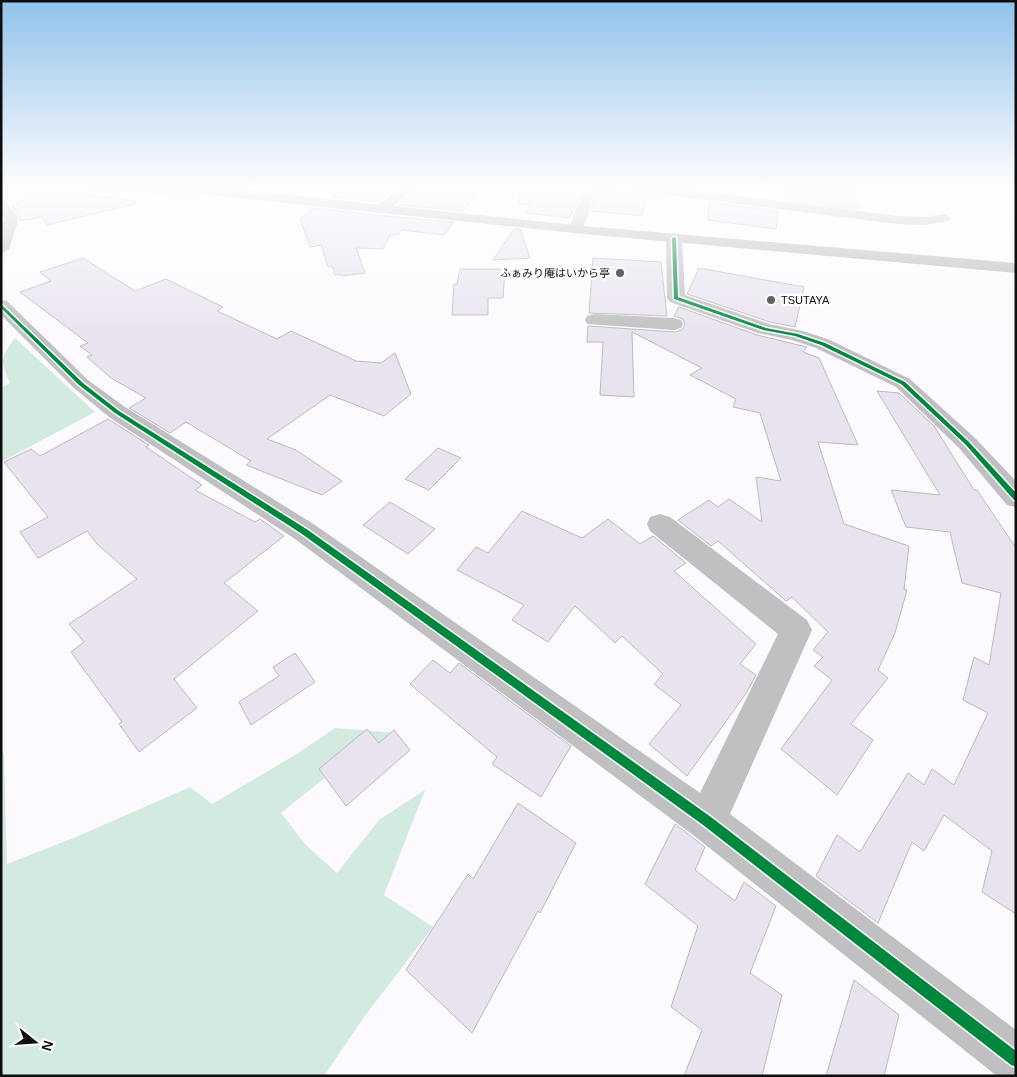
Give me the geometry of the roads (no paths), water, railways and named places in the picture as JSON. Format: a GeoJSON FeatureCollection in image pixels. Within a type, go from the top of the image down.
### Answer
{"type":"FeatureCollection","features":[{"type":"Feature","properties":{"kind":"main road"},"geometry":{"type":"LineString","coordinates":[[665,237],[1016,268]]}},
{"type":"Feature","properties":{"kind":"street"},"geometry":{"type":"LineString","coordinates":[[674,238],[676,298],[757,327],[796,335],[823,344],[903,383],[967,443],[1016,498]]}},
{"type":"Feature","properties":{"kind":"street"},"geometry":{"type":"LineString","coordinates":[[1,305],[81,384],[117,412],[305,532],[707,821],[1016,1060]]}},
{"type":"Feature","properties":{"kind":"street"},"geometry":{"type":"LineString","coordinates":[[594,320],[674,324]]}},
{"type":"Feature","properties":{"kind":"street"},"geometry":{"type":"LineString","coordinates":[[660,524],[796,630],[707,821]]}},
{"type":"Feature","properties":{"kind":"place","name":"ふぁみり庵はいから亭"},"geometry":{"type":"Point","coordinates":[620,273]}},
{"type":"Feature","properties":{"kind":"place","name":"TSUTAYA"},"geometry":{"type":"Point","coordinates":[771,300]}}]}
